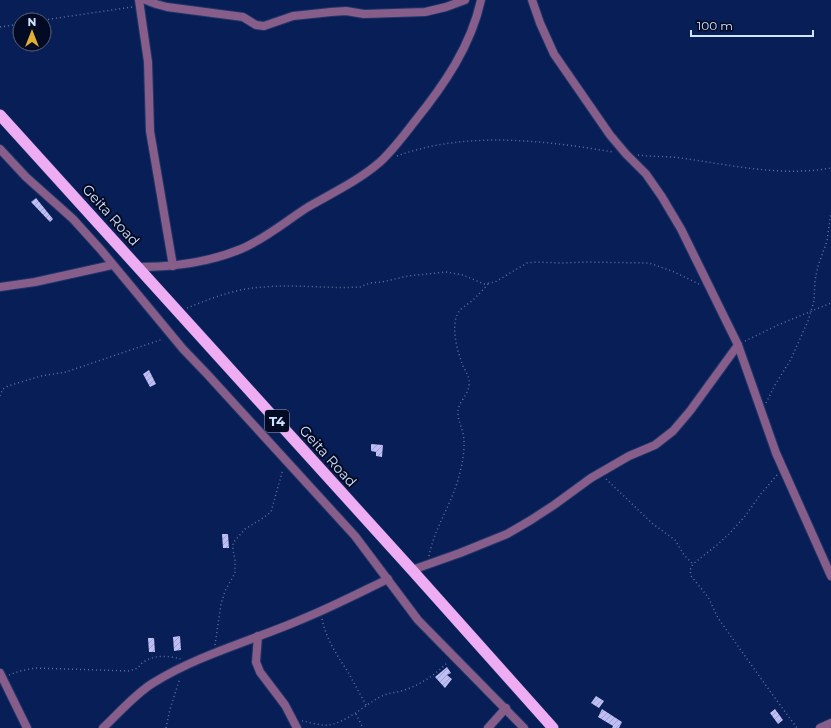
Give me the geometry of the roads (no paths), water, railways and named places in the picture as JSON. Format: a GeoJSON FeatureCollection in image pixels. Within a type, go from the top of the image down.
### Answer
{"type":"FeatureCollection","features":[{"type":"Feature","properties":{"kind":"highway","name":"Geita Road"},"geometry":{"type":"LineString","coordinates":[[0,116],[412,570],[553,728]]}},
{"type":"Feature","properties":{"kind":"street"},"geometry":{"type":"LineString","coordinates":[[174,266],[150,131],[148,62],[142,2],[167,7],[243,17],[256,25],[264,26],[293,16],[331,12],[346,11],[364,14],[425,12],[466,0]]}},
{"type":"Feature","properties":{"kind":"street"},"geometry":{"type":"LineString","coordinates":[[138,267],[174,266],[241,249],[259,240],[379,163],[403,137],[442,87],[467,44],[478,15],[481,0]]}},
{"type":"Feature","properties":{"kind":"street"},"geometry":{"type":"LineString","coordinates":[[532,0],[540,23],[554,54],[610,135],[646,174],[681,229],[738,344],[783,468],[831,576]]}},
{"type":"Feature","properties":{"kind":"street"},"geometry":{"type":"LineString","coordinates":[[0,149],[26,177],[73,219],[101,250],[182,349],[207,374],[355,536],[418,620],[524,728]]}},
{"type":"Feature","properties":{"kind":"street"},"geometry":{"type":"LineString","coordinates":[[0,287],[35,282],[112,265]]}},
{"type":"Feature","properties":{"kind":"street"},"geometry":{"type":"LineString","coordinates":[[412,570],[460,553],[506,534],[554,505],[591,478],[629,456],[655,445],[673,431],[703,394],[738,344]]}},
{"type":"Feature","properties":{"kind":"street"},"geometry":{"type":"LineString","coordinates":[[103,728],[151,684],[187,665],[300,620],[388,579]]}},
{"type":"Feature","properties":{"kind":"street"},"geometry":{"type":"LineString","coordinates":[[258,636],[256,662],[260,672],[285,705],[294,719],[297,728]]}},
{"type":"Feature","properties":{"kind":"street"},"geometry":{"type":"LineString","coordinates":[[1,675],[26,728]]}},
{"type":"Feature","properties":{"kind":"street"},"geometry":{"type":"LineString","coordinates":[[488,728],[506,708]]}},
{"type":"Feature","properties":{"kind":"street"},"geometry":{"type":"LineString","coordinates":[[820,728],[831,723]]}}]}
